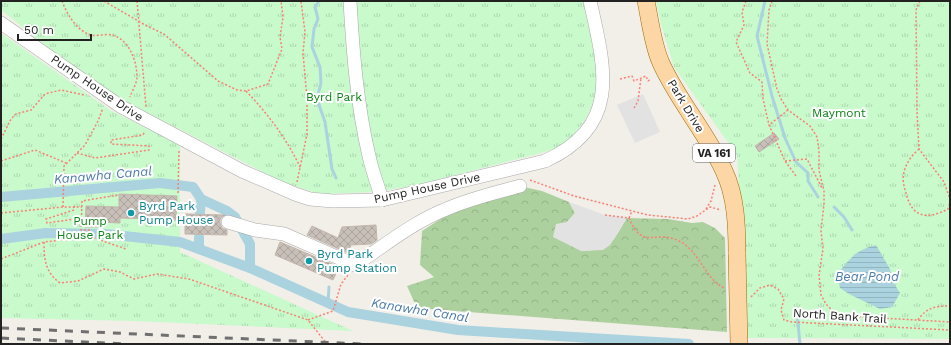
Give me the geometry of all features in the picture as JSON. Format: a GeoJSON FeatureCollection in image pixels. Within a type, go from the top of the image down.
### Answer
{"type":"FeatureCollection","features":[{"type":"Feature","properties":{"kind":"main road","name":"Park Drive"},"geometry":{"type":"LineString","coordinates":[[646,1],[660,62],[678,96],[725,171],[733,199],[737,231],[739,344]]}},
{"type":"Feature","properties":{"kind":"street"},"geometry":{"type":"LineString","coordinates":[[350,1],[355,78],[361,118],[369,158],[382,200]]}},
{"type":"Feature","properties":{"kind":"street","name":"Pump House Drive"},"geometry":{"type":"LineString","coordinates":[[1,23],[127,110],[242,171],[310,199],[333,201],[382,200],[545,161],[558,155],[575,142],[592,122],[600,106],[603,93],[604,78],[602,62],[590,1]]}},
{"type":"Feature","properties":{"kind":"street"},"geometry":{"type":"LineString","coordinates":[[228,222],[255,230],[284,234],[356,265],[414,225],[442,210],[522,182]]}},
{"type":"Feature","properties":{"kind":"path"},"geometry":{"type":"LineString","coordinates":[[62,1],[65,11],[74,24],[88,35],[112,35],[125,42],[133,54],[137,78],[127,110]]}},
{"type":"Feature","properties":{"kind":"path"},"geometry":{"type":"LineString","coordinates":[[104,1],[139,22],[164,34],[218,81],[237,90],[246,91],[268,84],[276,65],[282,49],[280,37],[283,17],[281,1]]}},
{"type":"Feature","properties":{"kind":"path"},"geometry":{"type":"LineString","coordinates":[[77,152],[95,158],[149,150],[149,146],[111,144],[111,140],[143,135],[149,122],[143,87],[137,1]]}},
{"type":"Feature","properties":{"kind":"path"},"geometry":{"type":"LineString","coordinates":[[295,194],[307,134],[307,99],[303,53],[305,32],[301,1]]}},
{"type":"Feature","properties":{"kind":"path"},"geometry":{"type":"LineString","coordinates":[[746,1],[742,12],[744,25],[736,42],[750,73],[762,82],[763,99],[769,125],[785,162],[796,176]]}},
{"type":"Feature","properties":{"kind":"path"},"geometry":{"type":"LineString","coordinates":[[772,1],[769,10],[766,44],[777,89],[788,110],[806,122],[817,137],[819,170],[824,191],[824,214],[820,231],[824,249],[819,275],[821,295],[826,304],[834,312],[847,316],[950,322]]}},
{"type":"Feature","properties":{"kind":"path"},"geometry":{"type":"LineString","coordinates":[[920,1],[916,10],[917,112],[919,149],[944,182],[950,199]]}},
{"type":"Feature","properties":{"kind":"path"},"geometry":{"type":"LineString","coordinates":[[620,79],[632,76],[634,81],[646,76],[648,81],[651,79]]}},
{"type":"Feature","properties":{"kind":"path"},"geometry":{"type":"LineString","coordinates":[[634,108],[638,100],[641,78]]}},
{"type":"Feature","properties":{"kind":"path"},"geometry":{"type":"LineString","coordinates":[[1,139],[11,119],[16,114],[31,110],[45,94],[60,90],[87,96]]}},
{"type":"Feature","properties":{"kind":"path"},"geometry":{"type":"LineString","coordinates":[[246,91],[266,112],[282,134],[301,168]]}},
{"type":"Feature","properties":{"kind":"path"},"geometry":{"type":"LineString","coordinates":[[63,207],[64,166],[85,145],[98,121],[107,96]]}},
{"type":"Feature","properties":{"kind":"path"},"geometry":{"type":"LineString","coordinates":[[769,125],[788,110]]}},
{"type":"Feature","properties":{"kind":"path"},"geometry":{"type":"LineString","coordinates":[[178,193],[179,149]]}},
{"type":"Feature","properties":{"kind":"path"},"geometry":{"type":"LineString","coordinates":[[919,149],[912,156],[904,172],[903,184],[913,210],[923,215],[936,216],[948,209],[950,202]]}},
{"type":"Feature","properties":{"kind":"path"},"geometry":{"type":"LineString","coordinates":[[1,161],[35,150],[66,163]]}},
{"type":"Feature","properties":{"kind":"path"},"geometry":{"type":"LineString","coordinates":[[785,162],[807,159],[824,191]]}},
{"type":"Feature","properties":{"kind":"path"},"geometry":{"type":"LineString","coordinates":[[704,211],[715,192],[715,181]]}},
{"type":"Feature","properties":{"kind":"path"},"geometry":{"type":"LineString","coordinates":[[522,182],[632,211],[688,219],[697,216],[710,207],[714,207],[722,211]]}},
{"type":"Feature","properties":{"kind":"path"},"geometry":{"type":"LineString","coordinates":[[91,237],[91,230],[81,230],[82,201],[118,196]]}},
{"type":"Feature","properties":{"kind":"path"},"geometry":{"type":"LineString","coordinates":[[74,206],[74,210],[46,219],[47,223],[82,218]]}},
{"type":"Feature","properties":{"kind":"path"},"geometry":{"type":"LineString","coordinates":[[1,213],[74,206],[82,207]]}},
{"type":"Feature","properties":{"kind":"path"},"geometry":{"type":"LineString","coordinates":[[629,218],[632,211]]}},
{"type":"Feature","properties":{"kind":"path"},"geometry":{"type":"LineString","coordinates":[[605,214],[629,218]]}},
{"type":"Feature","properties":{"kind":"path"},"geometry":{"type":"LineString","coordinates":[[629,218],[638,234],[647,238],[678,240],[695,254],[715,284],[725,289]]}},
{"type":"Feature","properties":{"kind":"path"},"geometry":{"type":"LineString","coordinates":[[1,259],[44,242],[91,237],[126,249]]}},
{"type":"Feature","properties":{"kind":"path"},"geometry":{"type":"LineString","coordinates":[[44,242],[44,261],[51,277],[60,283],[78,280],[104,269],[120,272],[134,279],[157,274],[188,279],[308,320],[326,344]]}},
{"type":"Feature","properties":{"kind":"path"},"geometry":{"type":"LineString","coordinates":[[308,320],[333,311],[341,284]]}},
{"type":"Feature","properties":{"kind":"path","name":"North Bank Trail"},"geometry":{"type":"LineString","coordinates":[[750,298],[760,288],[770,285],[778,289],[784,299],[780,310],[784,320],[792,322],[950,330]]}},
{"type":"Feature","properties":{"kind":"path"},"geometry":{"type":"LineString","coordinates":[[918,320],[924,312],[939,306],[950,306]]}},
{"type":"Feature","properties":{"kind":"green space","name":"Byrd Park"},"geometry":{"type":"Polygon","coordinates":[[[1,1],[583,1],[596,58],[597,84],[595,96],[585,120],[568,139],[553,149],[416,185],[376,192],[319,194],[280,181],[121,99],[66,62],[1,10],[1,1]]]}},
{"type":"Feature","properties":{"kind":"green space","name":"Maymont"},"geometry":{"type":"Polygon","coordinates":[[[656,1],[950,1],[950,339],[739,338],[742,236],[737,155],[674,67],[661,24],[656,1]]]}},
{"type":"Feature","properties":{"kind":"green space","name":"Pump House Park"},"geometry":{"type":"Polygon","coordinates":[[[1,33],[110,110],[180,145],[180,252],[353,331],[135,321],[1,318],[1,33]]]}},
{"type":"Feature","properties":{"kind":"green space"},"geometry":{"type":"Polygon","coordinates":[[[524,187],[542,191],[569,202],[575,213],[567,222],[581,251],[599,249],[610,244],[627,218],[668,219],[692,223],[703,222],[715,228],[725,238],[727,332],[417,308],[407,286],[434,277],[420,265],[422,231],[448,214],[479,202],[505,197],[524,187]]]}},
{"type":"Feature","properties":{"kind":"shaded area"},"geometry":{"type":"Polygon","coordinates":[[[643,94],[660,132],[635,143],[617,105],[643,94]]]}},
{"type":"Feature","properties":{"kind":"shaded area"},"geometry":{"type":"Polygon","coordinates":[[[569,202],[605,215],[627,218],[610,245],[603,250],[581,251],[553,237],[556,224],[567,222],[575,213],[569,202]]]}},
{"type":"Feature","properties":{"kind":"water","name":"Bear Pond"},"geometry":{"type":"Polygon","coordinates":[[[876,245],[890,269],[893,282],[900,293],[892,307],[880,309],[840,288],[837,275],[845,264],[858,252],[876,245]]]}},
{"type":"Feature","properties":{"kind":"building"},"geometry":{"type":"Polygon","coordinates":[[[774,133],[779,139],[759,152],[755,146],[774,133]]]}},
{"type":"Feature","properties":{"kind":"building","name":"Byrd Park Pump House"},"geometry":{"type":"Polygon","coordinates":[[[119,194],[177,196],[176,220],[120,218],[120,223],[100,222],[100,227],[85,227],[86,206],[119,207],[119,194]]]}},
{"type":"Feature","properties":{"kind":"building"},"geometry":{"type":"Polygon","coordinates":[[[185,214],[225,215],[220,219],[220,223],[222,228],[227,230],[227,235],[185,234],[185,214]]]}},
{"type":"Feature","properties":{"kind":"building"},"geometry":{"type":"Polygon","coordinates":[[[376,225],[377,240],[371,244],[351,245],[348,253],[307,235],[312,226],[338,238],[342,227],[376,225]]]}},
{"type":"Feature","properties":{"kind":"building","name":"Byrd Park Pump Station"},"geometry":{"type":"Polygon","coordinates":[[[280,242],[339,267],[333,280],[275,255],[280,242]]]}},
{"type":"Feature","properties":{"kind":"waterway"},"geometry":{"type":"LineString","coordinates":[[319,1],[315,7],[318,19],[314,29],[312,47],[320,67],[321,83],[317,99],[325,122],[332,169],[336,178]]}},
{"type":"Feature","properties":{"kind":"waterway"},"geometry":{"type":"LineString","coordinates":[[765,1],[757,36],[772,96],[785,138],[796,162],[808,173],[808,181],[818,197]]}},
{"type":"Feature","properties":{"kind":"waterway","name":"Kanawha Canal"},"geometry":{"type":"LineString","coordinates":[[1,197],[160,183],[193,187],[201,199],[227,211],[235,217],[250,244],[250,268],[348,312],[458,330],[689,344]]}},
{"type":"Feature","properties":{"kind":"waterway","name":"Kanawha Canal"},"geometry":{"type":"LineString","coordinates":[[200,212],[201,199]]}},
{"type":"Feature","properties":{"kind":"waterway"},"geometry":{"type":"LineString","coordinates":[[834,207],[844,217],[852,230]]}},
{"type":"Feature","properties":{"kind":"waterway"},"geometry":{"type":"LineString","coordinates":[[1,239],[46,233],[105,234],[180,242],[250,268]]}},
{"type":"Feature","properties":{"kind":"waterway","name":"Kanawha Canal"},"geometry":{"type":"LineString","coordinates":[[199,237],[199,249]]}},
{"type":"Feature","properties":{"kind":"waterway"},"geometry":{"type":"LineString","coordinates":[[328,303],[329,287]]}},
{"type":"Feature","properties":{"kind":"waterway"},"geometry":{"type":"LineString","coordinates":[[797,313],[800,344]]}},
{"type":"Feature","properties":{"kind":"railway"},"geometry":{"type":"LineString","coordinates":[[1,328],[363,344]]}},
{"type":"Feature","properties":{"kind":"railway"},"geometry":{"type":"LineString","coordinates":[[1,338],[126,344]]}},
{"type":"Feature","properties":{"kind":"place","name":"Byrd Park Pump House"},"geometry":{"type":"Point","coordinates":[131,213]}},
{"type":"Feature","properties":{"kind":"place","name":"Byrd Park Pump Station"},"geometry":{"type":"Point","coordinates":[309,261]}}]}
